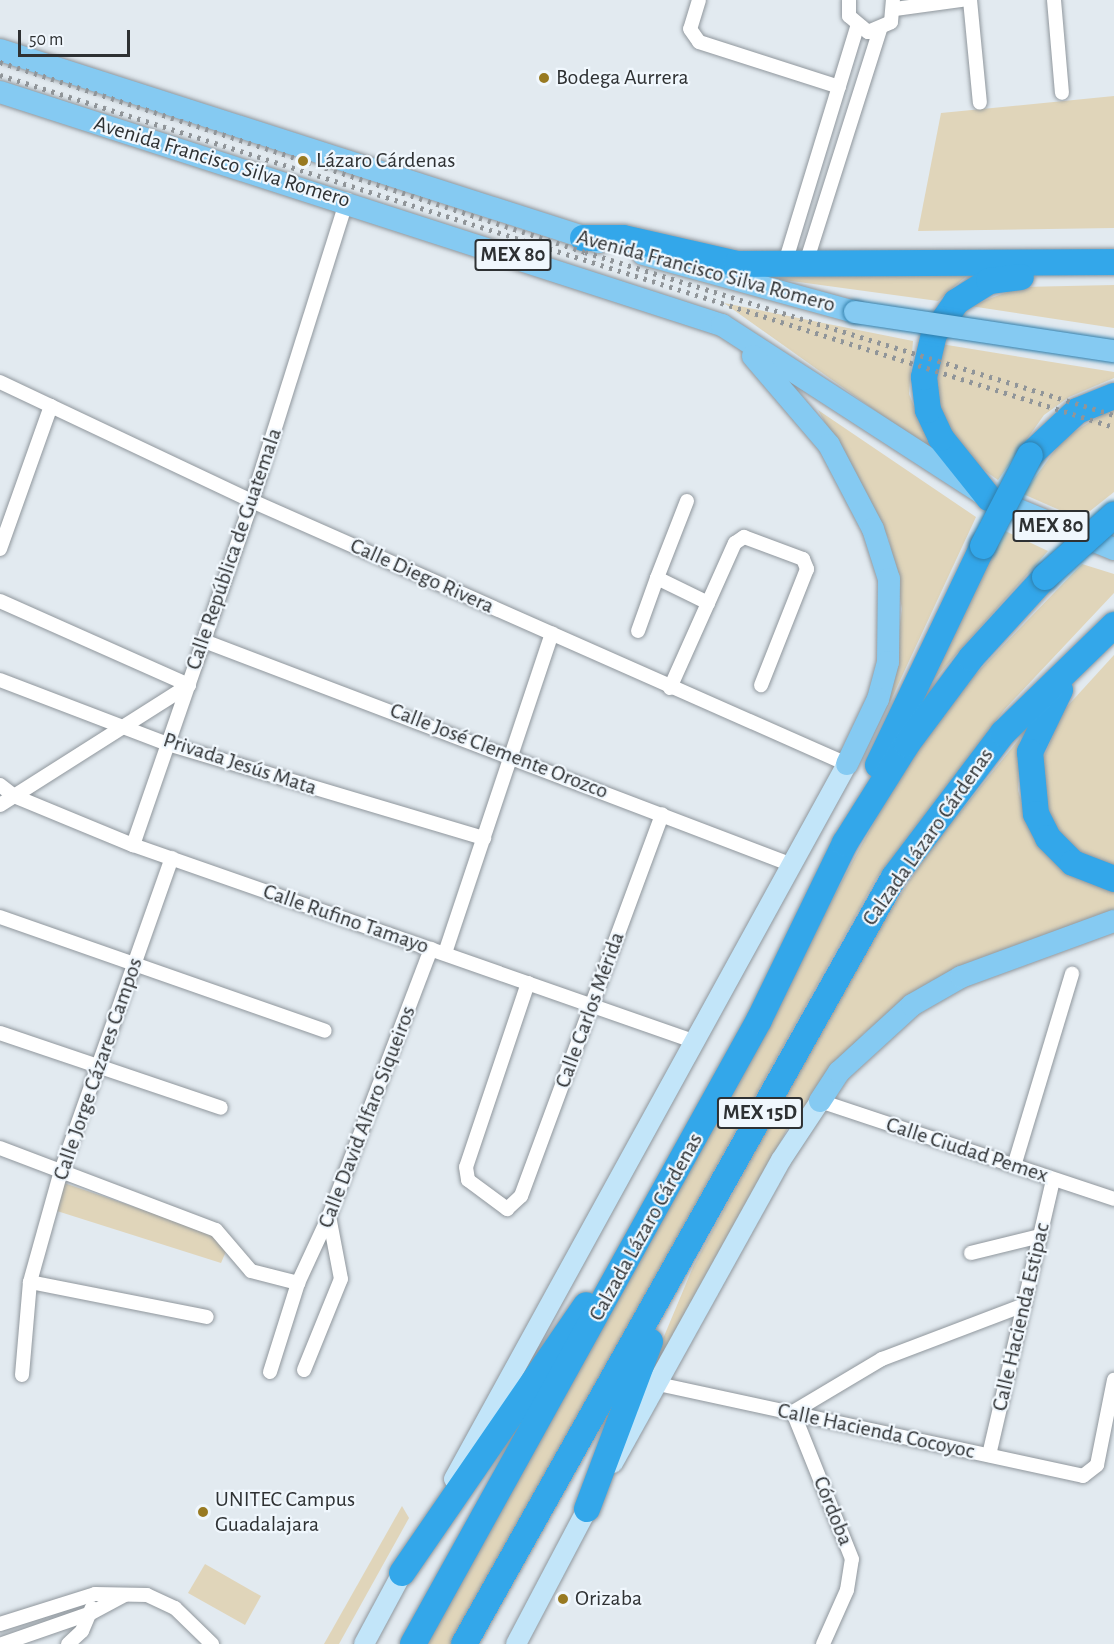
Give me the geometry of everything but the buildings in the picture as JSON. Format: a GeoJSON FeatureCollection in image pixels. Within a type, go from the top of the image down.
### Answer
{"type":"FeatureCollection","features":[{"type":"Feature","properties":{"kind":"highway"},"geometry":{"type":"LineString","coordinates":[[583,238],[623,238],[737,264],[794,266],[1114,261]]}},
{"type":"Feature","properties":{"kind":"highway"},"geometry":{"type":"LineString","coordinates":[[989,498],[951,453],[927,410],[926,362],[941,321],[966,294],[1003,277],[1114,278]]}},
{"type":"Feature","properties":{"kind":"highway"},"geometry":{"type":"LineString","coordinates":[[845,843],[908,698],[1030,455],[1077,411],[1114,396]]}},
{"type":"Feature","properties":{"kind":"highway","name":"Calzada Lázaro Cárdenas"},"geometry":{"type":"LineString","coordinates":[[413,1644],[759,1020],[845,843],[907,744],[971,658],[1045,577],[1114,515]]}},
{"type":"Feature","properties":{"kind":"highway","name":"Calzada Lázaro Cárdenas"},"geometry":{"type":"LineString","coordinates":[[464,1644],[894,877],[1003,733],[1114,625]]}},
{"type":"Feature","properties":{"kind":"highway"},"geometry":{"type":"LineString","coordinates":[[1091,646],[1035,734],[1029,784],[1048,838],[1085,870],[1114,879]]}},
{"type":"Feature","properties":{"kind":"highway"},"geometry":{"type":"LineString","coordinates":[[402,1573],[676,1173]]}},
{"type":"Feature","properties":{"kind":"highway"},"geometry":{"type":"LineString","coordinates":[[587,1509],[684,1253]]}},
{"type":"Feature","properties":{"kind":"main road","name":"Avenida Francisco Silva Romero"},"geometry":{"type":"LineString","coordinates":[[0,50],[583,238],[855,312],[1114,351]]}},
{"type":"Feature","properties":{"kind":"main road","name":"Avenida Francisco Silva Romero"},"geometry":{"type":"LineString","coordinates":[[0,92],[347,200],[722,325],[989,498]]}},
{"type":"Feature","properties":{"kind":"main road"},"geometry":{"type":"LineString","coordinates":[[364,1644],[696,1042],[847,764],[878,699],[888,662],[889,579],[873,529],[829,445],[780,383],[722,325]]}},
{"type":"Feature","properties":{"kind":"main road","name":"MEX 80"},"geometry":{"type":"LineString","coordinates":[[989,498],[1114,549]]}},
{"type":"Feature","properties":{"kind":"main road"},"geometry":{"type":"LineString","coordinates":[[516,1644],[587,1509],[781,1160],[839,1072],[912,1005],[970,973],[1114,921]]}},
{"type":"Feature","properties":{"kind":"street"},"geometry":{"type":"LineString","coordinates":[[699,0],[690,29],[699,42],[839,87]]}},
{"type":"Feature","properties":{"kind":"street"},"geometry":{"type":"LineString","coordinates":[[794,266],[819,154],[856,27],[849,16],[849,0]]}},
{"type":"Feature","properties":{"kind":"street"},"geometry":{"type":"LineString","coordinates":[[794,266],[837,161],[880,30],[894,5],[962,0]]}},
{"type":"Feature","properties":{"kind":"street"},"geometry":{"type":"LineString","coordinates":[[969,0],[980,103]]}},
{"type":"Feature","properties":{"kind":"street"},"geometry":{"type":"LineString","coordinates":[[1054,0],[1062,93]]}},
{"type":"Feature","properties":{"kind":"street"},"geometry":{"type":"LineString","coordinates":[[856,27],[880,30]]}},
{"type":"Feature","properties":{"kind":"street"},"geometry":{"type":"LineString","coordinates":[[819,154],[837,161]]}},
{"type":"Feature","properties":{"kind":"street","name":"Calle República de Guatemala"},"geometry":{"type":"LineString","coordinates":[[0,805],[123,723],[189,685],[252,501],[347,200]]}},
{"type":"Feature","properties":{"kind":"street","name":"Calle Diego Rivera"},"geometry":{"type":"LineString","coordinates":[[0,382],[252,501],[552,633],[670,688],[847,764]]}},
{"type":"Feature","properties":{"kind":"street"},"geometry":{"type":"LineString","coordinates":[[0,549],[51,406]]}},
{"type":"Feature","properties":{"kind":"street"},"geometry":{"type":"LineString","coordinates":[[638,631],[687,501]]}},
{"type":"Feature","properties":{"kind":"street"},"geometry":{"type":"LineString","coordinates":[[670,688],[740,538],[804,561],[807,569],[761,685]]}},
{"type":"Feature","properties":{"kind":"street"},"geometry":{"type":"LineString","coordinates":[[657,578],[708,603]]}},
{"type":"Feature","properties":{"kind":"street"},"geometry":{"type":"LineString","coordinates":[[0,601],[189,685],[133,845]]}},
{"type":"Feature","properties":{"kind":"street","name":"Calle David Alfaro Siqueiros"},"geometry":{"type":"LineString","coordinates":[[270,1372],[298,1283],[329,1216],[484,838],[509,754],[552,633]]}},
{"type":"Feature","properties":{"kind":"street","name":"Calle José Clemente Orozco"},"geometry":{"type":"LineString","coordinates":[[204,641],[509,754],[792,864]]}},
{"type":"Feature","properties":{"kind":"street","name":"Privada Jesús Mata"},"geometry":{"type":"LineString","coordinates":[[0,680],[123,723],[168,744],[484,838]]}},
{"type":"Feature","properties":{"kind":"street","name":"Calle Rufino Tamayo"},"geometry":{"type":"LineString","coordinates":[[0,785],[14,796],[133,845],[696,1042]]}},
{"type":"Feature","properties":{"kind":"street","name":"Calle Carlos Mérida"},"geometry":{"type":"LineString","coordinates":[[528,983],[466,1167],[468,1180],[505,1209],[515,1206],[663,814]]}},
{"type":"Feature","properties":{"kind":"street","name":"Calle Jorge Cázares Campos"},"geometry":{"type":"LineString","coordinates":[[22,1375],[30,1282],[60,1171],[172,858]]}},
{"type":"Feature","properties":{"kind":"street"},"geometry":{"type":"LineString","coordinates":[[0,917],[325,1031]]}},
{"type":"Feature","properties":{"kind":"street"},"geometry":{"type":"LineString","coordinates":[[1014,1166],[1071,974]]}},
{"type":"Feature","properties":{"kind":"street"},"geometry":{"type":"LineString","coordinates":[[0,1033],[221,1108]]}},
{"type":"Feature","properties":{"kind":"street","name":"Calle Ciudad Pemex"},"geometry":{"type":"LineString","coordinates":[[820,1101],[1114,1199]]}},
{"type":"Feature","properties":{"kind":"street"},"geometry":{"type":"LineString","coordinates":[[0,1149],[216,1230],[251,1271],[298,1283]]}},
{"type":"Feature","properties":{"kind":"street","name":"Calle Hacienda Estipac"},"geometry":{"type":"LineString","coordinates":[[989,1455],[1053,1179]]}},
{"type":"Feature","properties":{"kind":"street"},"geometry":{"type":"LineString","coordinates":[[304,1370],[341,1279],[329,1216]]}},
{"type":"Feature","properties":{"kind":"street"},"geometry":{"type":"LineString","coordinates":[[970,1253],[1040,1236]]}},
{"type":"Feature","properties":{"kind":"street"},"geometry":{"type":"LineString","coordinates":[[30,1282],[207,1317]]}},
{"type":"Feature","properties":{"kind":"street"},"geometry":{"type":"LineString","coordinates":[[793,1412],[882,1359],[1024,1305]]}},
{"type":"Feature","properties":{"kind":"street"},"geometry":{"type":"LineString","coordinates":[[1113,1397],[1114,1380]]}},
{"type":"Feature","properties":{"kind":"street","name":"Calle Hacienda Cocoyoc"},"geometry":{"type":"LineString","coordinates":[[658,1384],[1083,1476],[1092,1472],[1113,1397]]}},
{"type":"Feature","properties":{"kind":"street","name":"Córdoba"},"geometry":{"type":"LineString","coordinates":[[793,1412],[852,1559],[847,1590],[823,1644]]}},
{"type":"Feature","properties":{"kind":"street"},"geometry":{"type":"LineString","coordinates":[[68,1644],[91,1613],[95,1594]]}},
{"type":"Feature","properties":{"kind":"street"},"geometry":{"type":"LineString","coordinates":[[0,1624],[95,1594],[125,1594],[155,1597],[175,1608],[212,1644]]}},
{"type":"Feature","properties":{"kind":"street"},"geometry":{"type":"LineString","coordinates":[[2,1644],[91,1613],[125,1594]]}},
{"type":"Feature","properties":{"kind":"shaded area"},"geometry":{"type":"Polygon","coordinates":[[[1114,96],[1114,228],[918,231],[941,113],[1114,96]]]}},
{"type":"Feature","properties":{"kind":"shaded area"},"geometry":{"type":"Polygon","coordinates":[[[971,272],[938,301],[741,274],[971,272]]]}},
{"type":"Feature","properties":{"kind":"shaded area"},"geometry":{"type":"Polygon","coordinates":[[[1114,285],[1114,328],[970,306],[1021,287],[1114,285]]]}},
{"type":"Feature","properties":{"kind":"shaded area"},"geometry":{"type":"Polygon","coordinates":[[[724,303],[913,341],[909,394],[932,451],[724,303]]]}},
{"type":"Feature","properties":{"kind":"shaded area"},"geometry":{"type":"Polygon","coordinates":[[[941,344],[1114,372],[1114,378],[1069,397],[1044,415],[998,480],[971,461],[938,413],[933,381],[941,344]]]}},
{"type":"Feature","properties":{"kind":"shaded area"},"geometry":{"type":"Polygon","coordinates":[[[1114,407],[1114,492],[1080,519],[1023,494],[1064,438],[1114,407]]]}},
{"type":"Feature","properties":{"kind":"shaded area"},"geometry":{"type":"Polygon","coordinates":[[[818,410],[976,517],[889,704],[902,609],[889,539],[818,410]]]}},
{"type":"Feature","properties":{"kind":"shaded area"},"geometry":{"type":"Polygon","coordinates":[[[1003,530],[1048,551],[930,684],[1003,530]]]}},
{"type":"Feature","properties":{"kind":"shaded area"},"geometry":{"type":"Polygon","coordinates":[[[1082,564],[1114,574],[1114,593],[1004,710],[876,879],[451,1644],[427,1644],[897,780],[964,686],[1082,564]]]}},
{"type":"Feature","properties":{"kind":"shaded area"},"geometry":{"type":"Polygon","coordinates":[[[1114,655],[1114,869],[1076,853],[1050,822],[1042,761],[1063,711],[1114,655]]]}},
{"type":"Feature","properties":{"kind":"shaded area"},"geometry":{"type":"Polygon","coordinates":[[[1020,738],[1018,790],[1025,814],[1062,868],[1114,891],[1114,910],[981,958],[936,980],[864,1033],[790,1124],[658,1368],[652,1365],[693,1267],[858,960],[931,848],[1020,738]]]}},
{"type":"Feature","properties":{"kind":"shaded area"},"geometry":{"type":"Polygon","coordinates":[[[64,1183],[214,1234],[227,1249],[221,1263],[57,1211],[64,1183]]]}},
{"type":"Feature","properties":{"kind":"shaded area"},"geometry":{"type":"Polygon","coordinates":[[[402,1506],[409,1518],[339,1644],[324,1644],[402,1506]]]}},
{"type":"Feature","properties":{"kind":"shaded area"},"geometry":{"type":"Polygon","coordinates":[[[205,1564],[261,1596],[245,1625],[188,1593],[205,1564]]]}},
{"type":"Feature","properties":{"kind":"railway"},"geometry":{"type":"LineString","coordinates":[[0,62],[585,252],[1114,415]]}},
{"type":"Feature","properties":{"kind":"railway"},"geometry":{"type":"LineString","coordinates":[[0,75],[1114,427]]}},
{"type":"Feature","properties":{"kind":"place","name":"Bodega Aurrera"},"geometry":{"type":"Point","coordinates":[544,78]}},
{"type":"Feature","properties":{"kind":"place","name":"Lázaro Cárdenas"},"geometry":{"type":"Point","coordinates":[303,161]}},
{"type":"Feature","properties":{"kind":"place","name":"UNITEC Campus Guadalajara"},"geometry":{"type":"Point","coordinates":[203,1512]}},
{"type":"Feature","properties":{"kind":"place","name":"Orizaba"},"geometry":{"type":"Point","coordinates":[563,1599]}}]}
